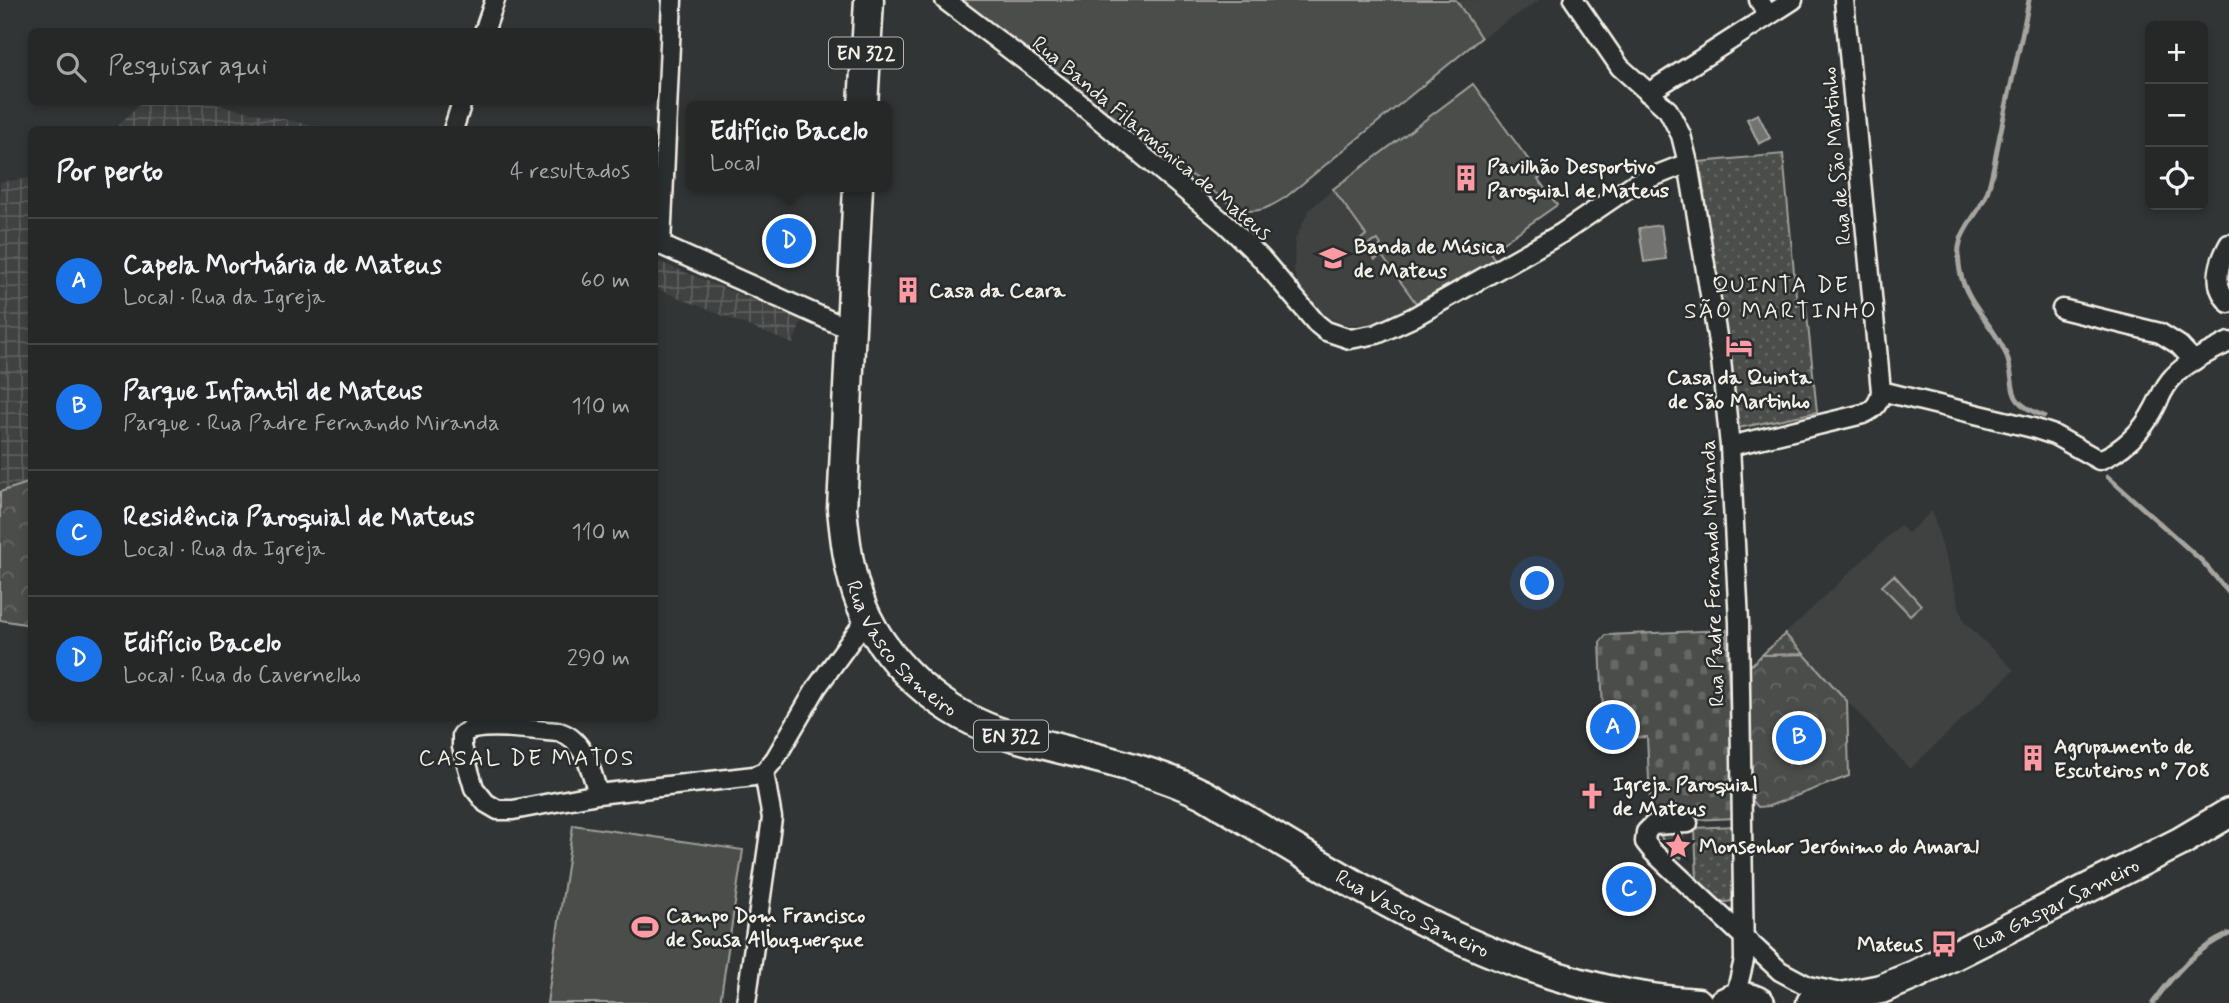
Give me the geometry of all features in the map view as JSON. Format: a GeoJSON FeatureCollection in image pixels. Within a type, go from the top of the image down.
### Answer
{"type":"FeatureCollection","features":[{"type":"Feature","properties":{"kind":"main road","name":"EN 322"},"geometry":{"type":"LineString","coordinates":[[863,101],[869,0]]}},
{"type":"Feature","properties":{"kind":"main road","name":"Rua Vasco Sameiro"},"geometry":{"type":"LineString","coordinates":[[858,192],[842,509],[848,562],[857,594],[867,618],[886,649],[907,673],[928,692],[982,725],[1009,736],[1141,769],[1177,781],[1418,920],[1476,948],[1582,985]]}},
{"type":"Feature","properties":{"kind":"main road","name":"Rua Gaspar Sameiro"},"geometry":{"type":"LineString","coordinates":[[1881,989],[1922,972],[2180,842],[2229,813]]}},
{"type":"Feature","properties":{"kind":"main road","name":"EN 322"},"geometry":{"type":"LineString","coordinates":[[1582,985],[1730,1002]]}},
{"type":"Feature","properties":{"kind":"main road","name":"EN 322"},"geometry":{"type":"LineString","coordinates":[[1582,985],[1621,1003]]}},
{"type":"Feature","properties":{"kind":"main road"},"geometry":{"type":"LineString","coordinates":[[1811,1003],[1881,989]]}},
{"type":"Feature","properties":{"kind":"main road"},"geometry":{"type":"LineString","coordinates":[[1857,1003],[1881,989]]}},
{"type":"Feature","properties":{"kind":"street"},"geometry":{"type":"LineString","coordinates":[[485,28],[495,0]]}},
{"type":"Feature","properties":{"kind":"street"},"geometry":{"type":"LineString","coordinates":[[672,0],[658,243],[851,330]]}},
{"type":"Feature","properties":{"kind":"street","name":"Rua Banda Filarmónica de Mateus"},"geometry":{"type":"LineString","coordinates":[[945,0],[1066,92],[1227,225],[1261,258],[1316,323],[1326,331],[1350,339],[1377,334],[1412,318],[1574,226],[1634,184],[1688,163]]}},
{"type":"Feature","properties":{"kind":"street","name":"Rua Padre Fernando Miranda"},"geometry":{"type":"LineString","coordinates":[[1574,0],[1620,67],[1660,102],[1676,123],[1688,163],[1721,360],[1730,446],[1739,622],[1743,936],[1730,1002]]}},
{"type":"Feature","properties":{"kind":"street"},"geometry":{"type":"LineString","coordinates":[[1648,93],[1764,8],[1793,0]]}},
{"type":"Feature","properties":{"kind":"street","name":"Rua de São Martinho"},"geometry":{"type":"LineString","coordinates":[[1844,0],[1881,391]]}},
{"type":"Feature","properties":{"kind":"street"},"geometry":{"type":"LineString","coordinates":[[454,126],[461,105]]}},
{"type":"Feature","properties":{"kind":"street"},"geometry":{"type":"LineString","coordinates":[[2229,244],[2217,280],[2221,293],[2229,303]]}},
{"type":"Feature","properties":{"kind":"street"},"geometry":{"type":"LineString","coordinates":[[2062,309],[2160,333],[2179,345],[2194,361]]}},
{"type":"Feature","properties":{"kind":"street"},"geometry":{"type":"LineString","coordinates":[[1730,446],[1863,414],[1877,407],[1881,391],[2044,432],[2099,460],[2110,456],[2135,435],[2173,377],[2194,361],[2229,342]]}},
{"type":"Feature","properties":{"kind":"street"},"geometry":{"type":"LineString","coordinates":[[598,794],[584,755],[568,735],[473,723],[464,732],[462,747],[474,788],[481,799],[493,808],[513,810],[598,794],[749,778],[764,772],[779,753],[817,687],[867,618]]}},
{"type":"Feature","properties":{"kind":"street"},"geometry":{"type":"LineString","coordinates":[[746,1003],[772,823],[772,808],[764,772]]}},
{"type":"Feature","properties":{"kind":"street"},"geometry":{"type":"LineString","coordinates":[[1688,823],[1653,825],[1646,832],[1645,842],[1780,971],[1808,986],[1835,992],[1881,989]]}},
{"type":"Feature","properties":{"kind":"shaded area"},"geometry":{"type":"Polygon","coordinates":[[[1456,0],[1540,0],[1481,38],[1456,0]]]}},
{"type":"Feature","properties":{"kind":"shaded area"},"geometry":{"type":"Polygon","coordinates":[[[138,105],[219,105],[315,126],[118,126],[138,105]]]}},
{"type":"Feature","properties":{"kind":"shaded area"},"geometry":{"type":"Polygon","coordinates":[[[1758,114],[1770,138],[1759,144],[1747,119],[1758,114]]]}},
{"type":"Feature","properties":{"kind":"shaded area"},"geometry":{"type":"Polygon","coordinates":[[[28,178],[28,483],[0,492],[0,182],[28,178]]]}},
{"type":"Feature","properties":{"kind":"shaded area","name":"Banda de Música de Mateus"},"geometry":{"type":"Polygon","coordinates":[[[1333,189],[1367,235],[1361,240],[1377,239],[1381,245],[1372,255],[1382,256],[1416,303],[1374,323],[1347,325],[1320,315],[1301,292],[1294,272],[1295,240],[1309,210],[1333,189]]]}},
{"type":"Feature","properties":{"kind":"shaded area"},"geometry":{"type":"Polygon","coordinates":[[[1661,225],[1666,259],[1644,262],[1639,228],[1661,225]]]}},
{"type":"Feature","properties":{"kind":"shaded area"},"geometry":{"type":"Polygon","coordinates":[[[658,261],[802,320],[793,344],[658,289],[658,261]]]}},
{"type":"Feature","properties":{"kind":"shaded area"},"geometry":{"type":"Polygon","coordinates":[[[1932,511],[1964,622],[2014,670],[1910,769],[1785,634],[1900,525],[1908,533],[1932,511]]]}},
{"type":"Feature","properties":{"kind":"green space"},"geometry":{"type":"Polygon","coordinates":[[[958,0],[1456,0],[1481,38],[1286,197],[1268,207],[1249,211],[1234,207],[958,0]]]}},
{"type":"Feature","properties":{"kind":"green space"},"geometry":{"type":"Polygon","coordinates":[[[1473,84],[1541,177],[1538,179],[1557,205],[1490,252],[1495,260],[1416,303],[1382,256],[1375,260],[1372,255],[1381,245],[1378,240],[1364,246],[1360,240],[1366,235],[1333,189],[1473,84]]]}},
{"type":"Feature","properties":{"kind":"green space"},"geometry":{"type":"Polygon","coordinates":[[[1783,154],[1797,305],[1806,305],[1817,412],[1733,429],[1700,162],[1783,154]]]}},
{"type":"Feature","properties":{"kind":"green space"},"geometry":{"type":"Polygon","coordinates":[[[28,483],[28,625],[0,620],[0,492],[28,483]]]}},
{"type":"Feature","properties":{"kind":"green space"},"geometry":{"type":"Polygon","coordinates":[[[1894,575],[1921,605],[1910,615],[1882,586],[1894,575]]]}},
{"type":"Feature","properties":{"kind":"green space"},"geometry":{"type":"Polygon","coordinates":[[[1726,630],[1735,818],[1651,822],[1647,737],[1625,738],[1624,711],[1603,711],[1600,642],[1606,635],[1726,630]]]}},
{"type":"Feature","properties":{"kind":"green space"},"geometry":{"type":"Polygon","coordinates":[[[1785,634],[1804,654],[1762,655],[1785,634]]]}},
{"type":"Feature","properties":{"kind":"green space"},"geometry":{"type":"Polygon","coordinates":[[[1804,654],[1847,701],[1849,776],[1769,806],[1758,807],[1752,800],[1750,791],[1748,668],[1762,655],[1804,654]]]}},
{"type":"Feature","properties":{"kind":"green space","name":"Campo Dom Francisco de Sousa Albuquerque"},"geometry":{"type":"Polygon","coordinates":[[[573,825],[743,850],[720,1003],[547,1003],[573,825]]]}},
{"type":"Feature","properties":{"kind":"green space"},"geometry":{"type":"Polygon","coordinates":[[[1733,826],[1735,892],[1731,901],[1726,902],[1712,896],[1697,881],[1695,828],[1733,826]]]}},
{"type":"Feature","properties":{"kind":"green space"},"geometry":{"type":"Polygon","coordinates":[[[1682,829],[1681,858],[1667,846],[1660,831],[1682,829]]]}},
{"type":"Feature","properties":{"kind":"waterway"},"geometry":{"type":"LineString","coordinates":[[2029,0],[1987,193],[1966,228],[1958,257],[1968,294],[2006,354],[2017,398],[2022,404],[2044,416]]}},
{"type":"Feature","properties":{"kind":"waterway"},"geometry":{"type":"LineString","coordinates":[[2108,477],[2202,561],[2229,593]]}},
{"type":"Feature","properties":{"kind":"waterway"},"geometry":{"type":"LineString","coordinates":[[2153,1003],[2186,963],[2229,934]]}},
{"type":"Feature","properties":{"kind":"place","name":"Pavilhão Desportivo Paroquial de Mateus"},"geometry":{"type":"Point","coordinates":[1466,178]}},
{"type":"Feature","properties":{"kind":"place","name":"Edifício Bacelo"},"geometry":{"type":"Point","coordinates":[789,241]}},
{"type":"Feature","properties":{"kind":"place","name":"Banda de Música de Mateus"},"geometry":{"type":"Point","coordinates":[1333,258]}},
{"type":"Feature","properties":{"kind":"place","name":"Casa da Ceara"},"geometry":{"type":"Point","coordinates":[908,290]}},
{"type":"Feature","properties":{"kind":"place","name":"Casa da Quinta de São Martinho"},"geometry":{"type":"Point","coordinates":[1739,346]}},
{"type":"Feature","properties":{"kind":"place","name":"Capela Mortuária de Mateus"},"geometry":{"type":"Point","coordinates":[1613,727]}},
{"type":"Feature","properties":{"kind":"place","name":"Parque Infantil de Mateus"},"geometry":{"type":"Point","coordinates":[1799,738]}},
{"type":"Feature","properties":{"kind":"place","name":"Agrupamento de Escuteiros nº 708"},"geometry":{"type":"Point","coordinates":[2033,758]}},
{"type":"Feature","properties":{"kind":"place","name":"Igreja Paroquial de Mateus"},"geometry":{"type":"Point","coordinates":[1592,796]}},
{"type":"Feature","properties":{"kind":"place","name":"Monsenhor Jerónimo do Amaral"},"geometry":{"type":"Point","coordinates":[1678,846]}},
{"type":"Feature","properties":{"kind":"place","name":"Residência Paroquial de Mateus"},"geometry":{"type":"Point","coordinates":[1629,889]}},
{"type":"Feature","properties":{"kind":"place","name":"Campo Dom Francisco de Sousa Albuquerque"},"geometry":{"type":"Point","coordinates":[645,927]}},
{"type":"Feature","properties":{"kind":"place","name":"Mateus"},"geometry":{"type":"Point","coordinates":[1944,944]}},
{"type":"Feature","properties":{"kind":"district","name":"QUINTA DE SÃO MARTINHO"},"geometry":{"type":"Point","coordinates":[1781,297]}},
{"type":"Feature","properties":{"kind":"district","name":"CASAL DE MATOS"},"geometry":{"type":"Point","coordinates":[527,757]}}]}
